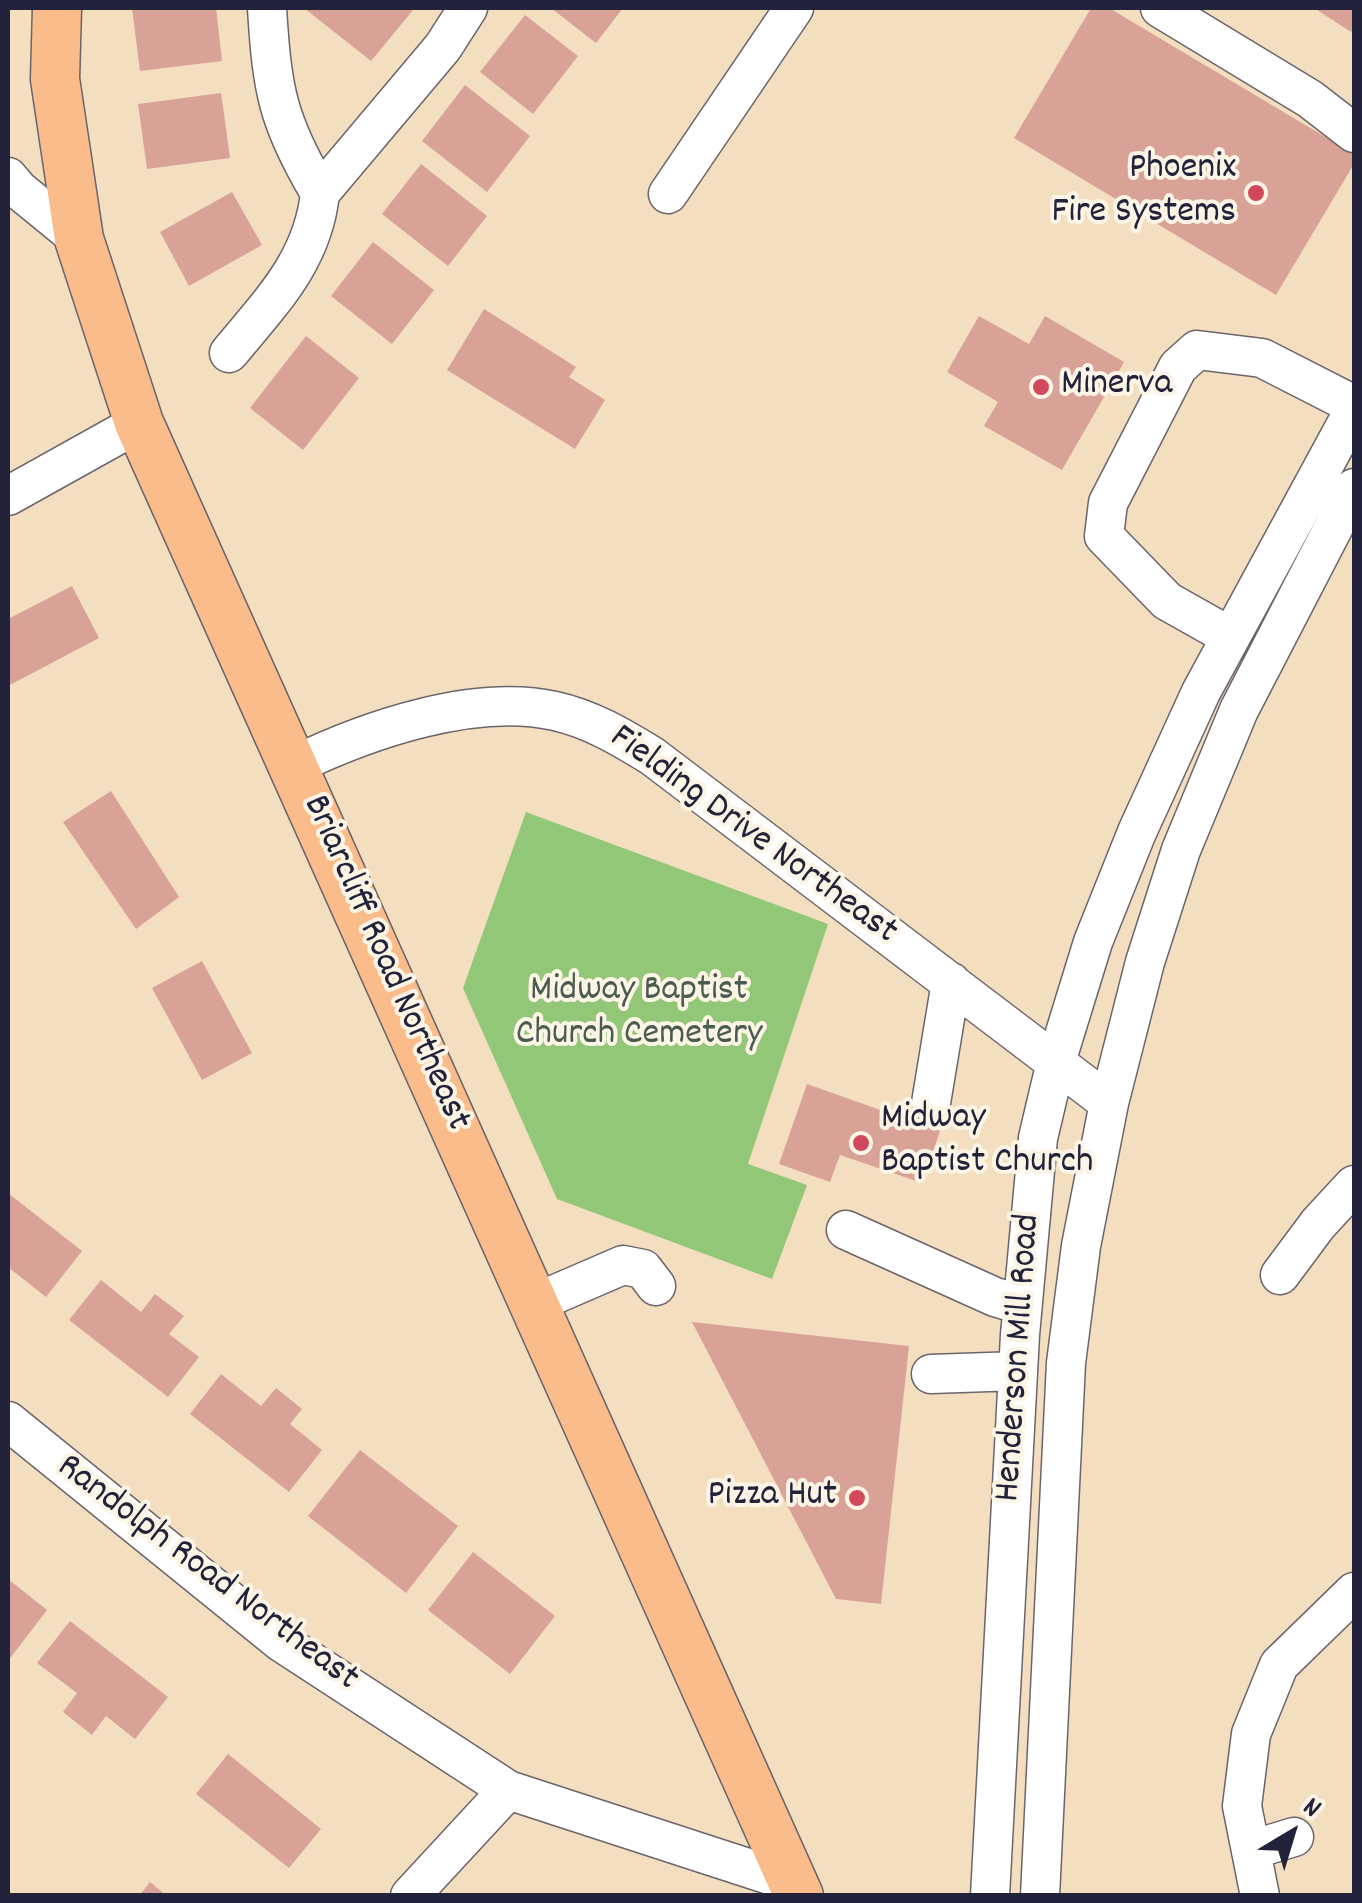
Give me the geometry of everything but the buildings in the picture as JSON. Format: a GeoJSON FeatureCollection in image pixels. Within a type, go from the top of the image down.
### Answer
{"type":"FeatureCollection","features":[{"type":"Feature","properties":{"kind":"main road","name":"Briarcliff Road Northeast"},"geometry":{"type":"LineString","coordinates":[[57,8],[55,79],[79,239],[139,423],[797,1889]]}},
{"type":"Feature","properties":{"kind":"street"},"geometry":{"type":"LineString","coordinates":[[267,8],[272,81],[281,116],[320,193]]}},
{"type":"Feature","properties":{"kind":"street"},"geometry":{"type":"LineString","coordinates":[[229,353],[291,278],[317,223],[320,193],[443,47],[468,8]]}},
{"type":"Feature","properties":{"kind":"street"},"geometry":{"type":"LineString","coordinates":[[668,194],[794,8]]}},
{"type":"Feature","properties":{"kind":"street"},"geometry":{"type":"LineString","coordinates":[[1160,8],[1310,98],[1354,133]]}},
{"type":"Feature","properties":{"kind":"street"},"geometry":{"type":"LineString","coordinates":[[8,176],[19,190],[79,239]]}},
{"type":"Feature","properties":{"kind":"street"},"geometry":{"type":"LineString","coordinates":[[1231,637],[1167,601],[1104,536],[1108,503],[1178,368],[1197,350],[1262,358],[1354,408]]}},
{"type":"Feature","properties":{"kind":"street","name":"Henderson Mill Road"},"geometry":{"type":"LineString","coordinates":[[990,1896],[1022,1305],[1038,1138],[1056,1062],[1093,942],[1137,832],[1201,692],[1354,408]]}},
{"type":"Feature","properties":{"kind":"street"},"geometry":{"type":"LineString","coordinates":[[8,496],[139,423]]}},
{"type":"Feature","properties":{"kind":"street","name":"Henderson Mill Road"},"geometry":{"type":"LineString","coordinates":[[1040,1896],[1066,1363],[1082,1246],[1109,1104],[1146,962],[1181,850],[1239,710],[1354,488]]}},
{"type":"Feature","properties":{"kind":"street","name":"Fielding Drive Northeast"},"geometry":{"type":"LineString","coordinates":[[294,764],[337,743],[437,716],[498,705],[554,710],[602,726],[652,756],[1109,1104]]}},
{"type":"Feature","properties":{"kind":"street"},"geometry":{"type":"LineString","coordinates":[[931,1102],[950,982]]}},
{"type":"Feature","properties":{"kind":"street"},"geometry":{"type":"LineString","coordinates":[[1280,1276],[1318,1224],[1354,1185]]}},
{"type":"Feature","properties":{"kind":"street"},"geometry":{"type":"LineString","coordinates":[[846,1230],[1022,1305]]}},
{"type":"Feature","properties":{"kind":"street"},"geometry":{"type":"LineString","coordinates":[[535,1303],[623,1265],[643,1270],[656,1286]]}},
{"type":"Feature","properties":{"kind":"street"},"geometry":{"type":"LineString","coordinates":[[931,1374],[1018,1371]]}},
{"type":"Feature","properties":{"kind":"street","name":"Randolph Road Northeast"},"geometry":{"type":"LineString","coordinates":[[8,1421],[281,1642],[508,1790],[797,1889]]}},
{"type":"Feature","properties":{"kind":"street"},"geometry":{"type":"LineString","coordinates":[[1260,1896],[1242,1806],[1255,1723],[1280,1664],[1354,1592]]}},
{"type":"Feature","properties":{"kind":"street"},"geometry":{"type":"LineString","coordinates":[[410,1896],[508,1790]]}},
{"type":"Feature","properties":{"kind":"street"},"geometry":{"type":"LineString","coordinates":[[1251,1850],[1294,1837]]}},
{"type":"Feature","properties":{"kind":"green space","name":"Midway Baptist Church Cemetery"},"geometry":{"type":"Polygon","coordinates":[[[526,812],[828,924],[748,1164],[807,1185],[772,1279],[557,1199],[463,988],[526,812]]]}},
{"type":"Feature","properties":{"kind":"place","name":"Phoenix Fire Systems"},"geometry":{"type":"Point","coordinates":[1256,193]}},
{"type":"Feature","properties":{"kind":"place","name":"Minerva"},"geometry":{"type":"Point","coordinates":[1041,387]}},
{"type":"Feature","properties":{"kind":"place","name":"Midway Baptist Church"},"geometry":{"type":"Point","coordinates":[861,1143]}},
{"type":"Feature","properties":{"kind":"place","name":"Pizza Hut"},"geometry":{"type":"Point","coordinates":[857,1498]}}]}
